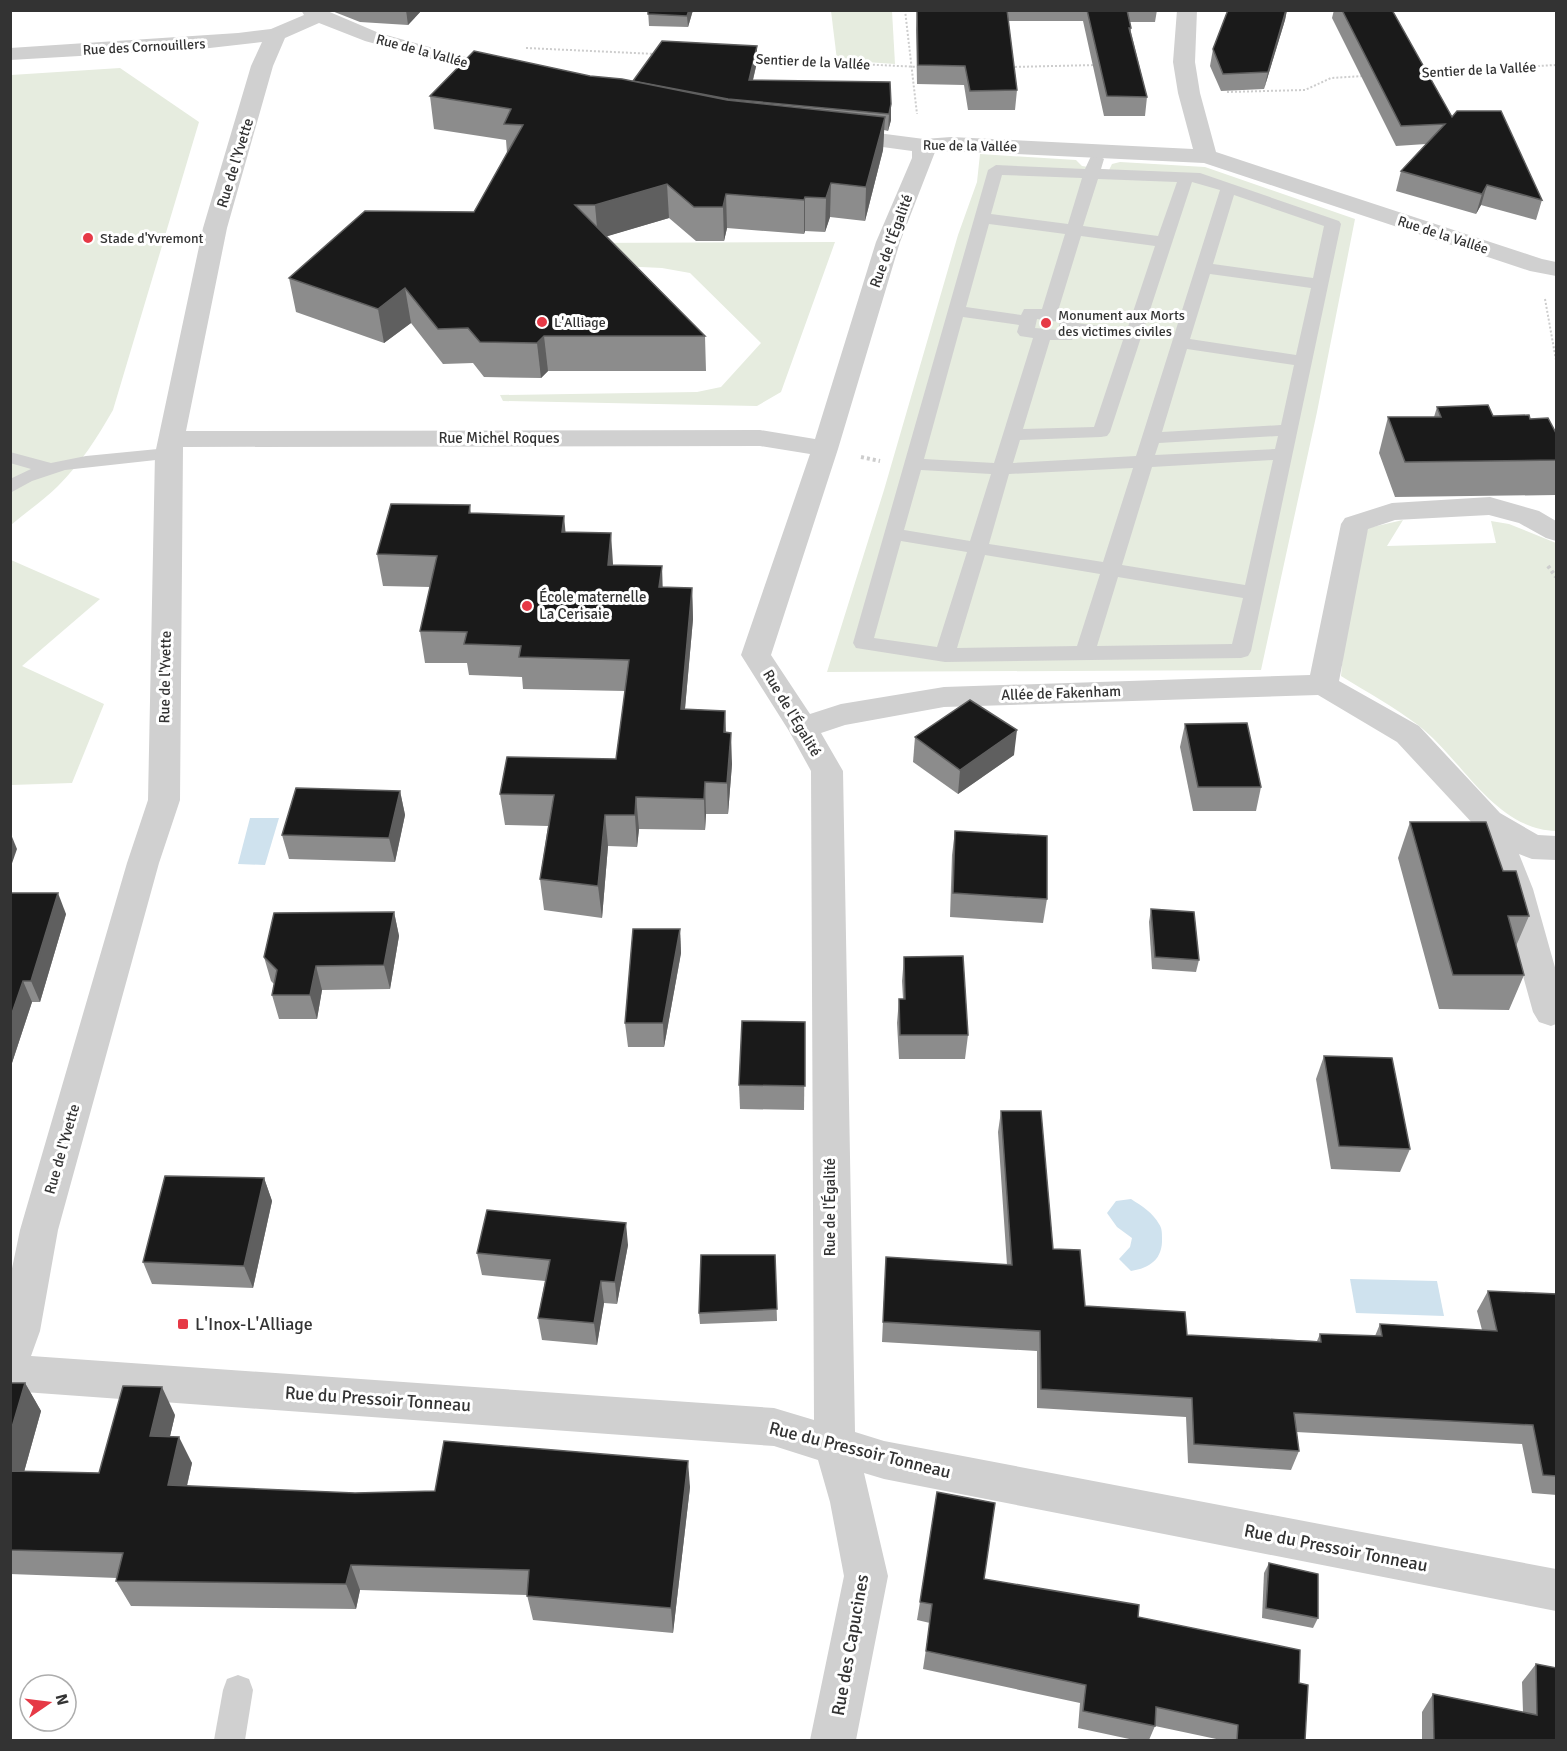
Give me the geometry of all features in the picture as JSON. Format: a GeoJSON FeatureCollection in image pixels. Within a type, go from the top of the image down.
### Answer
{"type":"FeatureCollection","features":[{"type":"Feature","properties":{"kind":"street"},"geometry":{"type":"LineString","coordinates":[[1187,10],[1184,62],[1188,93],[1206,156]]}},
{"type":"Feature","properties":{"kind":"street"},"geometry":{"type":"LineString","coordinates":[[276,34],[315,13]]}},
{"type":"Feature","properties":{"kind":"street","name":"Rue de la Vallée"},"geometry":{"type":"LineString","coordinates":[[315,13],[372,37],[526,79]]}},
{"type":"Feature","properties":{"kind":"street","name":"Rue des Cornouillers"},"geometry":{"type":"LineString","coordinates":[[10,54],[240,41],[276,34]]}},
{"type":"Feature","properties":{"kind":"street","name":"Rue de l'Yvette"},"geometry":{"type":"LineString","coordinates":[[10,1360],[20,1331],[39,1230],[143,863],[164,800],[170,446],[247,63],[276,34]]}},
{"type":"Feature","properties":{"kind":"street"},"geometry":{"type":"LineString","coordinates":[[186,45],[247,63]]}},
{"type":"Feature","properties":{"kind":"street","name":"Rue de la Vallée"},"geometry":{"type":"LineString","coordinates":[[822,134],[924,146],[951,144],[1206,156],[1547,268]]}},
{"type":"Feature","properties":{"kind":"street","name":"Rue de l'Égalité"},"geometry":{"type":"LineString","coordinates":[[835,1445],[831,1359],[827,771],[803,728],[756,655],[825,449],[888,242],[923,158],[924,146]]}},
{"type":"Feature","properties":{"kind":"street","name":"Rue Michel Roques"},"geometry":{"type":"LineString","coordinates":[[170,446],[760,438],[825,449]]}},
{"type":"Feature","properties":{"kind":"street"},"geometry":{"type":"LineString","coordinates":[[1557,532],[1529,517],[1490,506],[1392,512],[1355,524],[1323,685],[1408,734],[1489,821],[1532,847],[1557,848]]}},
{"type":"Feature","properties":{"kind":"street","name":"Allée de Fakenham"},"geometry":{"type":"LineString","coordinates":[[803,728],[841,715],[944,697],[1323,685]]}},
{"type":"Feature","properties":{"kind":"street"},"geometry":{"type":"LineString","coordinates":[[1489,821],[1516,889],[1551,1012]]}},
{"type":"Feature","properties":{"kind":"street","name":"Rue du Pressoir Tonneau"},"geometry":{"type":"LineString","coordinates":[[10,1373],[774,1427],[884,1460],[1557,1590]]}},
{"type":"Feature","properties":{"kind":"street","name":"Rue des Capucines"},"geometry":{"type":"LineString","coordinates":[[833,1740],[866,1576],[851,1502],[835,1445]]}},
{"type":"Feature","properties":{"kind":"lane"},"geometry":{"type":"LineString","coordinates":[[1048,316],[1098,150]]}},
{"type":"Feature","properties":{"kind":"lane"},"geometry":{"type":"LineString","coordinates":[[996,170],[1091,174],[1200,178],[1332,224],[1241,651],[945,655],[862,644],[996,170]]}},
{"type":"Feature","properties":{"kind":"lane"},"geometry":{"type":"LineString","coordinates":[[1012,435],[1101,432],[1186,178]]}},
{"type":"Feature","properties":{"kind":"lane"},"geometry":{"type":"LineString","coordinates":[[1085,653],[1228,188]]}},
{"type":"Feature","properties":{"kind":"lane"},"geometry":{"type":"LineString","coordinates":[[982,218],[1164,242]]}},
{"type":"Feature","properties":{"kind":"lane"},"geometry":{"type":"LineString","coordinates":[[1203,268],[1320,284]]}},
{"type":"Feature","properties":{"kind":"lane"},"geometry":{"type":"LineString","coordinates":[[956,311],[1028,321]]}},
{"type":"Feature","properties":{"kind":"lane"},"geometry":{"type":"LineString","coordinates":[[1030,313],[1048,316],[1069,318],[1066,336],[1026,332],[1030,313]]}},
{"type":"Feature","properties":{"kind":"lane"},"geometry":{"type":"LineString","coordinates":[[1067,327],[1133,336]]}},
{"type":"Feature","properties":{"kind":"lane"},"geometry":{"type":"LineString","coordinates":[[945,655],[1043,334]]}},
{"type":"Feature","properties":{"kind":"lane"},"geometry":{"type":"LineString","coordinates":[[1180,343],[1304,361]]}},
{"type":"Feature","properties":{"kind":"lane"},"geometry":{"type":"LineString","coordinates":[[1151,438],[1288,430]]}},
{"type":"Feature","properties":{"kind":"lane"},"geometry":{"type":"LineString","coordinates":[[10,487],[21,479],[48,468],[170,446]]}},
{"type":"Feature","properties":{"kind":"lane"},"geometry":{"type":"LineString","coordinates":[[913,464],[1001,469],[1283,454]]}},
{"type":"Feature","properties":{"kind":"lane"},"geometry":{"type":"LineString","coordinates":[[10,457],[48,468]]}},
{"type":"Feature","properties":{"kind":"lane"},"geometry":{"type":"LineString","coordinates":[[893,534],[1253,593]]}},
{"type":"Feature","properties":{"kind":"lane"},"geometry":{"type":"LineString","coordinates":[[229,1740],[238,1690]]}},
{"type":"Feature","properties":{"kind":"path"},"geometry":{"type":"LineString","coordinates":[[905,10],[919,126],[924,146]]}},
{"type":"Feature","properties":{"kind":"path"},"geometry":{"type":"LineString","coordinates":[[517,47],[661,55]]}},
{"type":"Feature","properties":{"kind":"path","name":"Sentier de la Vallée"},"geometry":{"type":"LineString","coordinates":[[745,59],[924,68]]}},
{"type":"Feature","properties":{"kind":"path"},"geometry":{"type":"LineString","coordinates":[[1003,67],[1105,64]]}},
{"type":"Feature","properties":{"kind":"path","name":"Sentier de la Vallée"},"geometry":{"type":"LineString","coordinates":[[1414,73],[1557,65]]}},
{"type":"Feature","properties":{"kind":"path"},"geometry":{"type":"LineString","coordinates":[[1188,93],[1305,90],[1331,78],[1367,76]]}},
{"type":"Feature","properties":{"kind":"path"},"geometry":{"type":"LineString","coordinates":[[1547,268],[1557,360]]}},
{"type":"Feature","properties":{"kind":"path"},"geometry":{"type":"LineString","coordinates":[[825,449],[892,463],[913,464]]}},
{"type":"Feature","properties":{"kind":"shaded area"},"geometry":{"type":"Polygon","coordinates":[[[831,11],[892,11],[895,64],[837,60],[831,11]]]}},
{"type":"Feature","properties":{"kind":"shaded area","name":"Stade d'Yvremont"},"geometry":{"type":"Polygon","coordinates":[[[120,68],[199,122],[113,410],[74,468],[47,496],[11,525],[11,75],[120,68]]]}},
{"type":"Feature","properties":{"kind":"shaded area"},"geometry":{"type":"Polygon","coordinates":[[[980,154],[1076,160],[1082,166],[1109,170],[1112,164],[1120,162],[1205,167],[1355,219],[1317,412],[1261,670],[827,672],[884,490],[958,235],[977,182],[980,154]]]}},
{"type":"Feature","properties":{"kind":"shaded area"},"geometry":{"type":"Polygon","coordinates":[[[835,242],[781,392],[757,406],[503,401],[500,395],[697,392],[721,387],[761,343],[690,273],[662,268],[578,264],[579,243],[835,242]]]}},
{"type":"Feature","properties":{"kind":"shaded area"},"geometry":{"type":"Polygon","coordinates":[[[1403,520],[1387,546],[1496,543],[1491,521],[1509,524],[1556,543],[1556,831],[1534,827],[1515,819],[1497,806],[1418,725],[1341,676],[1347,609],[1368,528],[1403,520]]]}},
{"type":"Feature","properties":{"kind":"shaded area"},"geometry":{"type":"Polygon","coordinates":[[[11,560],[100,599],[22,666],[104,704],[72,783],[11,785],[11,560]]]}},
{"type":"Feature","properties":{"kind":"water"},"geometry":{"type":"Polygon","coordinates":[[[250,818],[279,818],[265,865],[238,864],[250,818]]]}},
{"type":"Feature","properties":{"kind":"water"},"geometry":{"type":"Polygon","coordinates":[[[1131,1199],[1157,1220],[1161,1229],[1162,1245],[1154,1261],[1144,1268],[1131,1271],[1119,1259],[1130,1247],[1132,1238],[1117,1227],[1107,1213],[1116,1201],[1131,1199]]]}},
{"type":"Feature","properties":{"kind":"water"},"geometry":{"type":"Polygon","coordinates":[[[1350,1279],[1437,1281],[1444,1316],[1356,1313],[1350,1279]]]}},
{"type":"Feature","properties":{"kind":"building"},"geometry":{"type":"Polygon","coordinates":[[[648,10],[689,10],[687,16],[648,14],[648,10]]]}},
{"type":"Feature","properties":{"kind":"building"},"geometry":{"type":"Polygon","coordinates":[[[917,10],[1007,10],[1017,90],[970,91],[965,66],[918,65],[917,10]]]}},
{"type":"Feature","properties":{"kind":"building"},"geometry":{"type":"Polygon","coordinates":[[[1087,10],[1127,10],[1131,28],[1129,28],[1147,97],[1107,96],[1087,10]]]}},
{"type":"Feature","properties":{"kind":"building"},"geometry":{"type":"Polygon","coordinates":[[[1228,10],[1286,10],[1268,72],[1223,74],[1213,49],[1228,10]]]}},
{"type":"Feature","properties":{"kind":"building"},"geometry":{"type":"Polygon","coordinates":[[[1342,10],[1392,10],[1452,117],[1457,111],[1501,111],[1542,200],[1487,185],[1482,194],[1401,171],[1445,124],[1401,126],[1342,10]]]}},
{"type":"Feature","properties":{"kind":"building"},"geometry":{"type":"Polygon","coordinates":[[[662,41],[757,46],[749,80],[890,82],[889,114],[728,99],[633,81],[662,41]]]}},
{"type":"Feature","properties":{"kind":"building"},"geometry":{"type":"Polygon","coordinates":[[[474,51],[590,76],[622,79],[727,100],[885,117],[866,187],[831,183],[826,198],[805,197],[804,200],[726,194],[723,207],[694,207],[667,184],[595,205],[575,205],[705,336],[544,336],[537,343],[480,342],[468,328],[438,329],[405,288],[378,309],[289,278],[365,211],[474,212],[523,125],[504,124],[511,109],[430,96],[474,51]]]}},
{"type":"Feature","properties":{"kind":"building"},"geometry":{"type":"Polygon","coordinates":[[[1488,405],[1493,416],[1529,415],[1530,419],[1548,418],[1557,435],[1557,460],[1405,462],[1388,417],[1441,417],[1437,407],[1488,405]]]}},
{"type":"Feature","properties":{"kind":"building"},"geometry":{"type":"Polygon","coordinates":[[[391,504],[470,505],[469,513],[564,516],[562,532],[611,533],[608,565],[662,566],[659,587],[692,588],[681,709],[725,711],[724,732],[731,733],[727,783],[705,782],[704,799],[636,797],[635,815],[605,815],[598,886],[540,879],[554,795],[500,794],[507,757],[616,759],[629,660],[519,657],[521,646],[464,644],[467,632],[420,631],[437,556],[377,554],[391,504]]]}},
{"type":"Feature","properties":{"kind":"building"},"geometry":{"type":"Polygon","coordinates":[[[970,700],[1017,730],[960,770],[915,737],[970,700]]]}},
{"type":"Feature","properties":{"kind":"building"},"geometry":{"type":"Polygon","coordinates":[[[1247,723],[1261,787],[1198,787],[1185,724],[1247,723]]]}},
{"type":"Feature","properties":{"kind":"building"},"geometry":{"type":"Polygon","coordinates":[[[296,788],[400,791],[389,838],[282,835],[296,788]]]}},
{"type":"Feature","properties":{"kind":"building"},"geometry":{"type":"Polygon","coordinates":[[[1410,822],[1486,822],[1503,871],[1516,871],[1529,916],[1508,916],[1524,975],[1453,975],[1410,822]]]}},
{"type":"Feature","properties":{"kind":"building"},"geometry":{"type":"Polygon","coordinates":[[[955,831],[1047,836],[1047,899],[953,893],[955,831]]]}},
{"type":"Feature","properties":{"kind":"building"},"geometry":{"type":"Polygon","coordinates":[[[10,893],[58,893],[31,981],[23,981],[10,1019],[10,893]]]}},
{"type":"Feature","properties":{"kind":"building"},"geometry":{"type":"Polygon","coordinates":[[[1151,909],[1194,912],[1199,960],[1155,957],[1151,909]]]}},
{"type":"Feature","properties":{"kind":"building"},"geometry":{"type":"Polygon","coordinates":[[[394,912],[384,965],[316,966],[310,995],[272,995],[277,970],[264,957],[274,913],[394,912]]]}},
{"type":"Feature","properties":{"kind":"building"},"geometry":{"type":"Polygon","coordinates":[[[633,929],[680,929],[663,1023],[625,1023],[633,929]]]}},
{"type":"Feature","properties":{"kind":"building"},"geometry":{"type":"Polygon","coordinates":[[[963,956],[968,1035],[900,1035],[899,999],[905,999],[904,957],[963,956]]]}},
{"type":"Feature","properties":{"kind":"building"},"geometry":{"type":"Polygon","coordinates":[[[742,1021],[805,1022],[805,1086],[739,1085],[742,1021]]]}},
{"type":"Feature","properties":{"kind":"building"},"geometry":{"type":"Polygon","coordinates":[[[1324,1056],[1392,1058],[1410,1149],[1339,1146],[1324,1056]]]}},
{"type":"Feature","properties":{"kind":"building"},"geometry":{"type":"Polygon","coordinates":[[[1001,1111],[1041,1111],[1053,1249],[1080,1250],[1085,1306],[1185,1312],[1187,1335],[1321,1342],[1320,1334],[1382,1336],[1380,1324],[1497,1331],[1488,1291],[1557,1294],[1557,1476],[1543,1475],[1533,1425],[1294,1413],[1299,1451],[1194,1444],[1192,1398],[1041,1389],[1040,1331],[883,1322],[886,1257],[1012,1265],[1001,1111]]]}},
{"type":"Feature","properties":{"kind":"building"},"geometry":{"type":"Polygon","coordinates":[[[165,1176],[264,1178],[244,1266],[143,1262],[165,1176]]]}},
{"type":"Feature","properties":{"kind":"building"},"geometry":{"type":"Polygon","coordinates":[[[487,1210],[626,1223],[615,1282],[601,1281],[594,1323],[538,1318],[550,1260],[477,1253],[487,1210]]]}},
{"type":"Feature","properties":{"kind":"building"},"geometry":{"type":"Polygon","coordinates":[[[701,1255],[775,1255],[777,1309],[699,1313],[701,1255]]]}},
{"type":"Feature","properties":{"kind":"building"},"geometry":{"type":"Polygon","coordinates":[[[10,1383],[25,1383],[10,1434],[10,1383]]]}},
{"type":"Feature","properties":{"kind":"building"},"geometry":{"type":"Polygon","coordinates":[[[123,1386],[162,1387],[150,1436],[179,1437],[168,1485],[355,1493],[435,1491],[444,1441],[688,1461],[671,1608],[527,1596],[529,1570],[351,1565],[346,1584],[116,1581],[123,1553],[10,1550],[10,1471],[99,1473],[123,1386]]]}},
{"type":"Feature","properties":{"kind":"building"},"geometry":{"type":"Polygon","coordinates":[[[937,1492],[995,1503],[984,1579],[1139,1605],[1138,1617],[1300,1650],[1299,1683],[1308,1685],[1305,1740],[1237,1740],[1238,1725],[1156,1707],[1155,1726],[1083,1711],[1086,1685],[926,1651],[932,1604],[920,1602],[937,1492]]]}},
{"type":"Feature","properties":{"kind":"building"},"geometry":{"type":"Polygon","coordinates":[[[1269,1563],[1318,1574],[1318,1618],[1266,1608],[1269,1563]]]}},
{"type":"Feature","properties":{"kind":"building"},"geometry":{"type":"Polygon","coordinates":[[[1536,1664],[1557,1668],[1557,1740],[1434,1740],[1433,1694],[1537,1715],[1536,1664]]]}},
{"type":"Feature","properties":{"kind":"place","name":"Stade d'Yvremont"},"geometry":{"type":"Point","coordinates":[88,238]}},
{"type":"Feature","properties":{"kind":"place","name":"L'Alliage"},"geometry":{"type":"Point","coordinates":[542,322]}},
{"type":"Feature","properties":{"kind":"place","name":"Monument aux Morts des victimes civiles"},"geometry":{"type":"Point","coordinates":[1046,323]}},
{"type":"Feature","properties":{"kind":"place","name":"École maternelle La Cerisaie"},"geometry":{"type":"Point","coordinates":[527,606]}},
{"type":"Feature","properties":{"kind":"place","name":"L'Inox-L'Alliage"},"geometry":{"type":"Point","coordinates":[183,1324]}}]}
